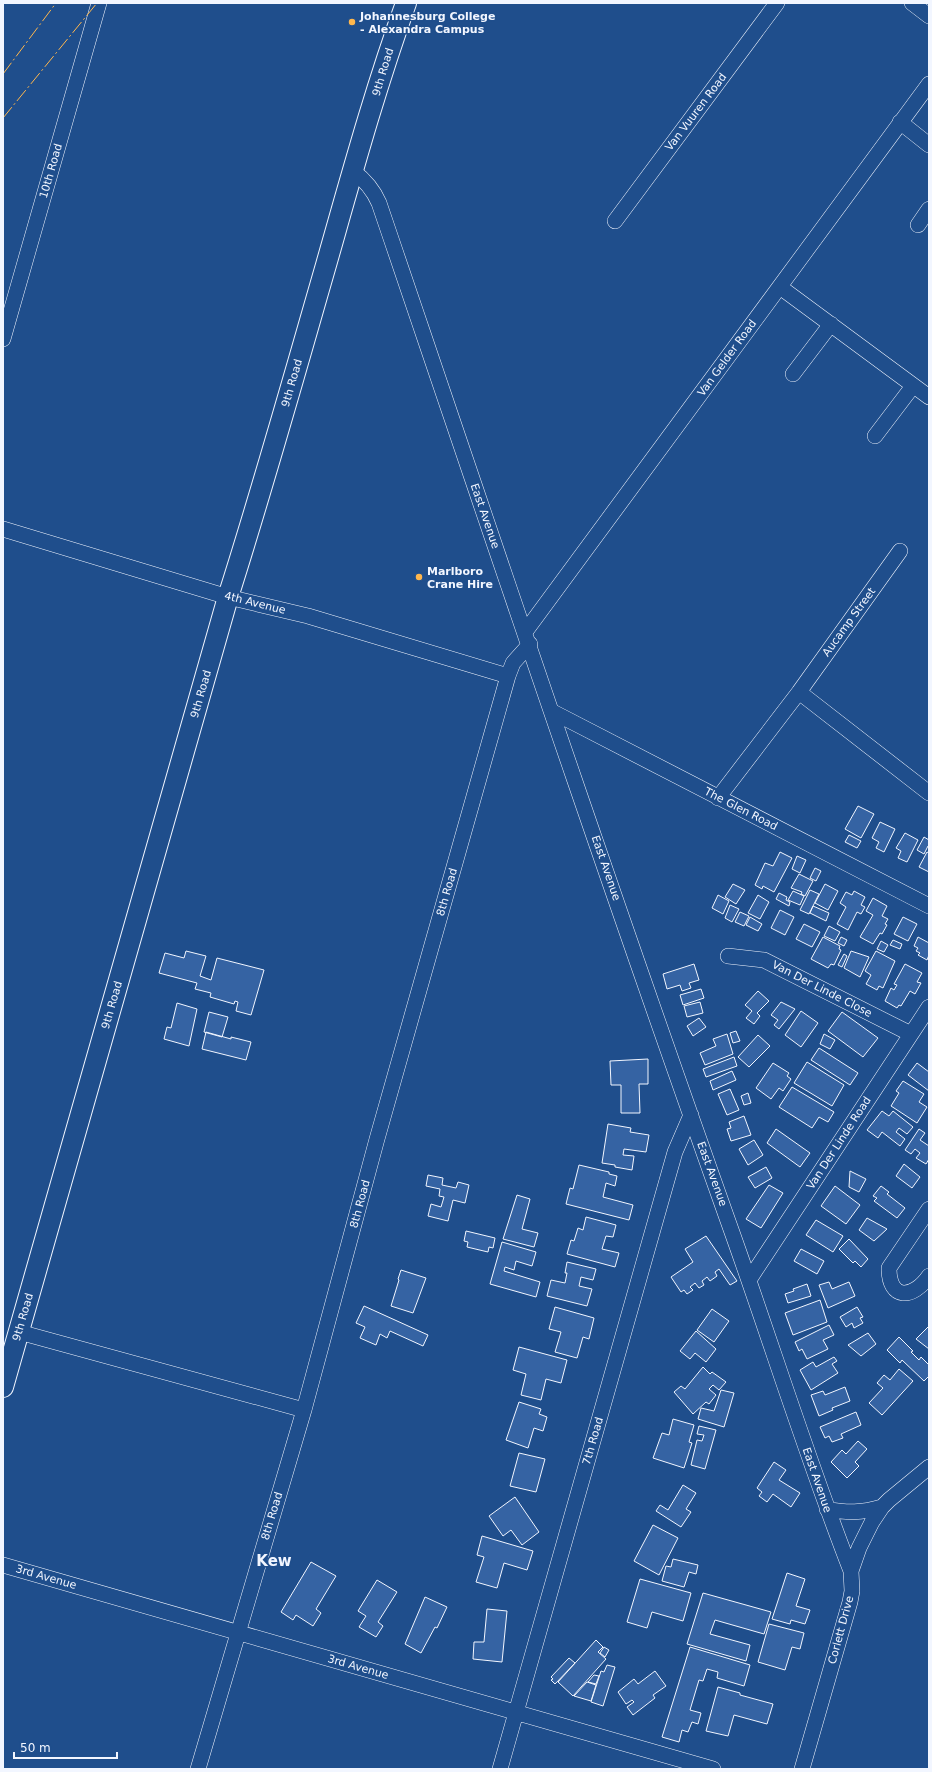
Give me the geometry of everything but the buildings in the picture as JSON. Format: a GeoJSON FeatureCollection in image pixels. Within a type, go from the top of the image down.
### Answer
{"type":"FeatureCollection","features":[{"type":"Feature","properties":{"kind":"main road","name":"9th Road"},"geometry":{"type":"LineString","coordinates":[[3,1386],[228,597],[261,491],[352,170],[384,67],[406,3]]}},
{"type":"Feature","properties":{"kind":"street","name":"10th Road"},"geometry":{"type":"LineString","coordinates":[[3,338],[99,3]]}},
{"type":"Feature","properties":{"kind":"street","name":"Van Vuuren Road"},"geometry":{"type":"LineString","coordinates":[[615,221],[776,3]]}},
{"type":"Feature","properties":{"kind":"street"},"geometry":{"type":"LineString","coordinates":[[912,3],[929,16]]}},
{"type":"Feature","properties":{"kind":"street","name":"Van Gelder Road"},"geometry":{"type":"LineString","coordinates":[[527,638],[780,286],[929,84]]}},
{"type":"Feature","properties":{"kind":"street"},"geometry":{"type":"LineString","coordinates":[[900,122],[929,145]]}},
{"type":"Feature","properties":{"kind":"street","name":"East Avenue"},"geometry":{"type":"LineString","coordinates":[[352,170],[367,182],[375,193],[379,203],[691,1115],[827,1509],[851,1571]]}},
{"type":"Feature","properties":{"kind":"street"},"geometry":{"type":"LineString","coordinates":[[918,225],[929,209]]}},
{"type":"Feature","properties":{"kind":"street"},"geometry":{"type":"LineString","coordinates":[[780,286],[929,397]]}},
{"type":"Feature","properties":{"kind":"street"},"geometry":{"type":"LineString","coordinates":[[793,374],[831,324]]}},
{"type":"Feature","properties":{"kind":"street"},"geometry":{"type":"LineString","coordinates":[[875,436],[913,386]]}},
{"type":"Feature","properties":{"kind":"street","name":"4th Avenue"},"geometry":{"type":"LineString","coordinates":[[3,529],[228,597],[308,616],[508,676]]}},
{"type":"Feature","properties":{"kind":"street","name":"Aucamp Street"},"geometry":{"type":"LineString","coordinates":[[718,798],[799,692],[900,551]]}},
{"type":"Feature","properties":{"kind":"street","name":"8th Road"},"geometry":{"type":"LineString","coordinates":[[198,1769],[237,1632],[304,1410],[375,1147],[508,676],[513,663],[527,638]]}},
{"type":"Feature","properties":{"kind":"street"},"geometry":{"type":"LineString","coordinates":[[799,692],[929,793]]}},
{"type":"Feature","properties":{"kind":"street","name":"The Glen Road"},"geometry":{"type":"LineString","coordinates":[[553,712],[929,906]]}},
{"type":"Feature","properties":{"kind":"street","name":"Van Der Linde Close"},"geometry":{"type":"LineString","coordinates":[[728,956],[764,960],[911,1034]]}},
{"type":"Feature","properties":{"kind":"street","name":"Van Der Linde Road"},"geometry":{"type":"LineString","coordinates":[[749,1280],[929,1007]]}},
{"type":"Feature","properties":{"kind":"street","name":"7th Road"},"geometry":{"type":"LineString","coordinates":[[500,1769],[675,1152],[691,1115]]}},
{"type":"Feature","properties":{"kind":"street"},"geometry":{"type":"LineString","coordinates":[[929,1209],[888,1268],[893,1286],[900,1292],[907,1293],[916,1290],[929,1276]]}},
{"type":"Feature","properties":{"kind":"street"},"geometry":{"type":"LineString","coordinates":[[19,1332],[304,1410]]}},
{"type":"Feature","properties":{"kind":"street","name":"Corlett Drive"},"geometry":{"type":"LineString","coordinates":[[802,1769],[850,1602],[852,1592],[851,1571],[872,1522],[882,1507],[911,1481],[929,1468]]}},
{"type":"Feature","properties":{"kind":"street"},"geometry":{"type":"LineString","coordinates":[[827,1509],[853,1513],[865,1512],[882,1507]]}},
{"type":"Feature","properties":{"kind":"street","name":"3rd Avenue"},"geometry":{"type":"LineString","coordinates":[[3,1565],[713,1769]]}},
{"type":"Feature","properties":{"kind":"power"},"geometry":{"type":"LineString","coordinates":[[3,74],[56,3]]}},
{"type":"Feature","properties":{"kind":"power"},"geometry":{"type":"LineString","coordinates":[[3,118],[97,3]]}},
{"type":"Feature","properties":{"kind":"place","name":"Johannesburg College - Alexandra Campus"},"geometry":{"type":"Point","coordinates":[352,22]}},
{"type":"Feature","properties":{"kind":"place","name":"Marlboro Crane Hire"},"geometry":{"type":"Point","coordinates":[419,577]}},
{"type":"Feature","properties":{"kind":"district","name":"Kew"},"geometry":{"type":"Point","coordinates":[274,1561]}}]}
